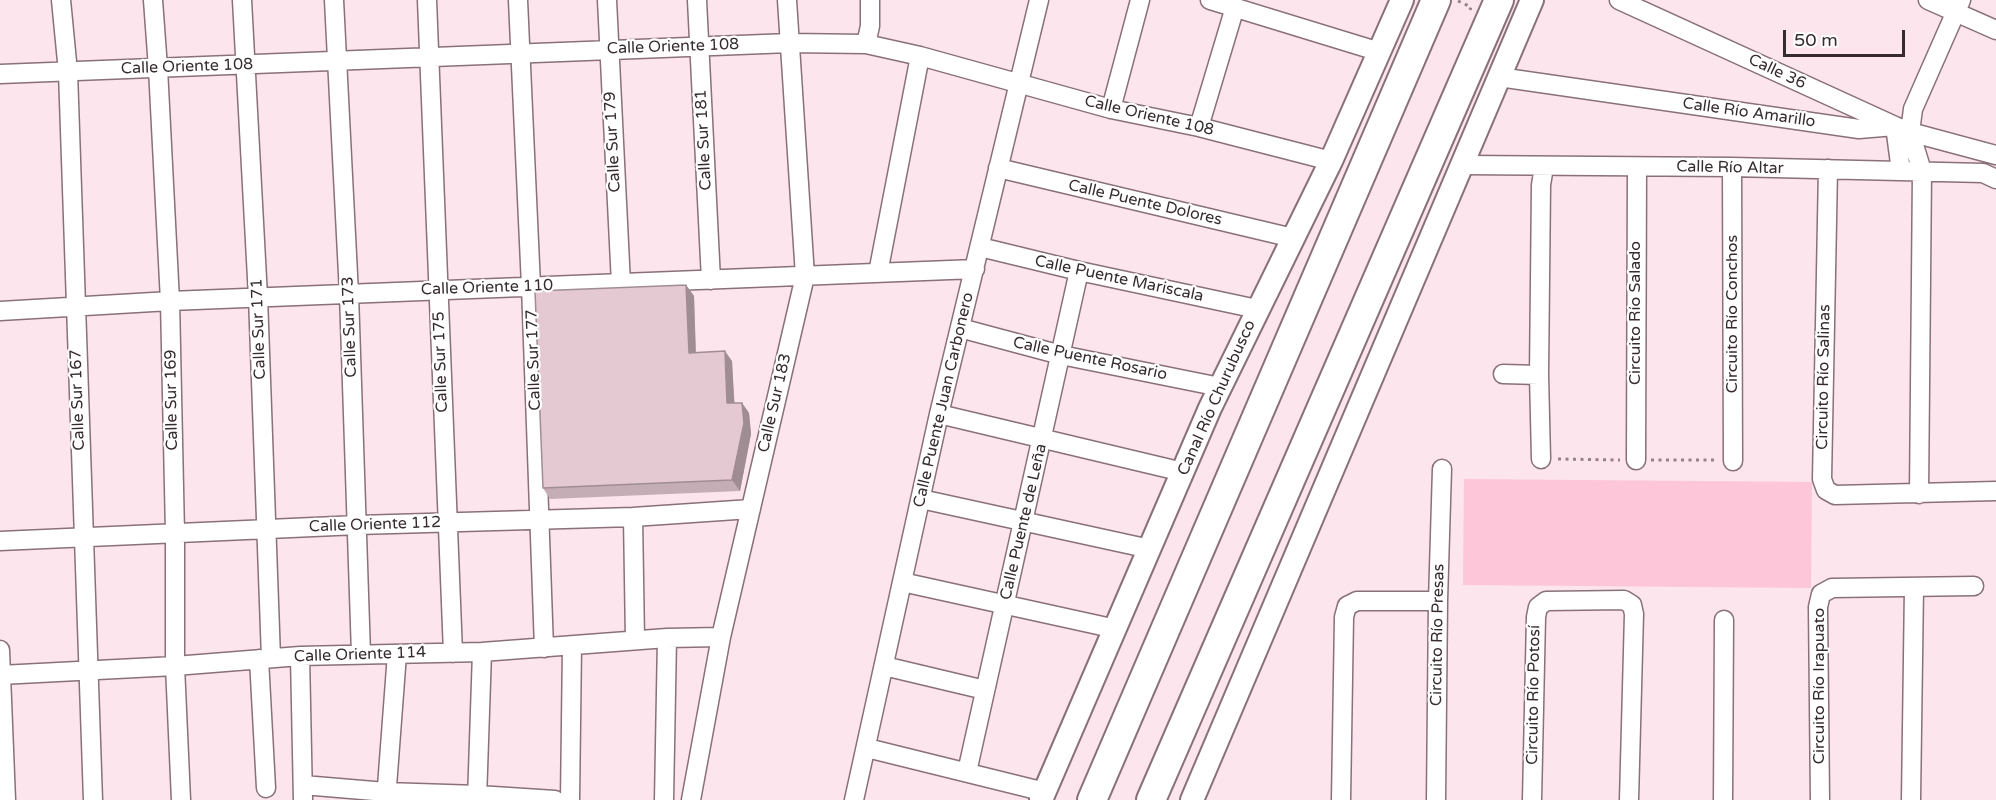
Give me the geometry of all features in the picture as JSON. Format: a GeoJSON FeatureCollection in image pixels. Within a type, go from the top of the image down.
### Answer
{"type":"FeatureCollection","features":[{"type":"Feature","properties":{"kind":"main road"},"geometry":{"type":"LineString","coordinates":[[1092,800],[1436,0]]}},
{"type":"Feature","properties":{"kind":"main road"},"geometry":{"type":"LineString","coordinates":[[1151,800],[1499,0]]}},
{"type":"Feature","properties":{"kind":"street","name":"Calle Sur 167"},"geometry":{"type":"LineString","coordinates":[[61,0],[68,72],[93,800]]}},
{"type":"Feature","properties":{"kind":"street","name":"Calle Sur 169"},"geometry":{"type":"LineString","coordinates":[[153,0],[170,301],[176,666],[181,800]]}},
{"type":"Feature","properties":{"kind":"street","name":"Calle Sur 171"},"geometry":{"type":"LineString","coordinates":[[242,0],[258,297],[267,530],[266,788]]}},
{"type":"Feature","properties":{"kind":"street","name":"Calle Sur 173"},"geometry":{"type":"LineString","coordinates":[[334,0],[349,294],[361,654]]}},
{"type":"Feature","properties":{"kind":"street","name":"Calle Sur 175"},"geometry":{"type":"LineString","coordinates":[[427,0],[453,653]]}},
{"type":"Feature","properties":{"kind":"street","name":"Calle Sur 177"},"geometry":{"type":"LineString","coordinates":[[518,0],[544,648]]}},
{"type":"Feature","properties":{"kind":"street","name":"Calle Sur 179"},"geometry":{"type":"LineString","coordinates":[[607,0],[621,284]]}},
{"type":"Feature","properties":{"kind":"street","name":"Calle Sur 181"},"geometry":{"type":"LineString","coordinates":[[697,0],[711,280]]}},
{"type":"Feature","properties":{"kind":"street","name":"Calle Sur 183"},"geometry":{"type":"LineString","coordinates":[[690,800],[721,637],[805,276],[787,0]]}},
{"type":"Feature","properties":{"kind":"street"},"geometry":{"type":"LineString","coordinates":[[866,44],[870,26],[870,0]]}},
{"type":"Feature","properties":{"kind":"street","name":"Calle Puente Juan Carbonero"},"geometry":{"type":"LineString","coordinates":[[854,800],[939,414],[1039,0]]}},
{"type":"Feature","properties":{"kind":"street"},"geometry":{"type":"LineString","coordinates":[[1111,109],[1140,0]]}},
{"type":"Feature","properties":{"kind":"street"},"geometry":{"type":"LineString","coordinates":[[1213,0],[1380,52]]}},
{"type":"Feature","properties":{"kind":"street","name":"Canal Río Churubusco"},"geometry":{"type":"LineString","coordinates":[[1043,796],[1183,471],[1257,309],[1331,161],[1402,0]]}},
{"type":"Feature","properties":{"kind":"street"},"geometry":{"type":"LineString","coordinates":[[1192,800],[1532,0]]}},
{"type":"Feature","properties":{"kind":"street","name":"Calle 36"},"geometry":{"type":"LineString","coordinates":[[1618,0],[1902,129]]}},
{"type":"Feature","properties":{"kind":"street"},"geometry":{"type":"LineString","coordinates":[[1929,0],[1958,6],[1996,30]]}},
{"type":"Feature","properties":{"kind":"street"},"geometry":{"type":"LineString","coordinates":[[1901,171],[1902,129],[1958,6]]}},
{"type":"Feature","properties":{"kind":"street"},"geometry":{"type":"LineString","coordinates":[[1198,127],[1235,8]]}},
{"type":"Feature","properties":{"kind":"street","name":"Calle Oriente 108"},"geometry":{"type":"LineString","coordinates":[[0,74],[700,46],[790,43],[866,44],[920,56],[1111,109],[1198,127],[1331,161]]}},
{"type":"Feature","properties":{"kind":"street"},"geometry":{"type":"LineString","coordinates":[[878,273],[920,56]]}},
{"type":"Feature","properties":{"kind":"street","name":"Calle Río Amarillo"},"geometry":{"type":"LineString","coordinates":[[1499,77],[1859,129],[1902,129],[1996,155]]}},
{"type":"Feature","properties":{"kind":"street"},"geometry":{"type":"LineString","coordinates":[[1902,129],[1922,171],[1919,494]]}},
{"type":"Feature","properties":{"kind":"street","name":"Calle Río Altar"},"geometry":{"type":"LineString","coordinates":[[1463,165],[1922,171],[1983,173],[1996,179]]}},
{"type":"Feature","properties":{"kind":"street"},"geometry":{"type":"LineString","coordinates":[[1541,459],[1539,375],[1541,185],[1544,166]]}},
{"type":"Feature","properties":{"kind":"street","name":"Circuito Río Salado"},"geometry":{"type":"LineString","coordinates":[[1636,460],[1637,167]]}},
{"type":"Feature","properties":{"kind":"street","name":"Circuito Río Conchos"},"geometry":{"type":"LineString","coordinates":[[1732,167],[1733,461]]}},
{"type":"Feature","properties":{"kind":"street","name":"Calle Puente Dolores"},"geometry":{"type":"LineString","coordinates":[[998,168],[1293,238]]}},
{"type":"Feature","properties":{"kind":"street","name":"Circuito Río Salinas"},"geometry":{"type":"LineString","coordinates":[[1828,169],[1822,479],[1826,490],[1836,495],[1996,490]]}},
{"type":"Feature","properties":{"kind":"street","name":"Calle Puente Mariscala"},"geometry":{"type":"LineString","coordinates":[[980,247],[1257,309]]}},
{"type":"Feature","properties":{"kind":"street","name":"Calle Oriente 110"},"geometry":{"type":"LineString","coordinates":[[0,311],[258,297],[975,269]]}},
{"type":"Feature","properties":{"kind":"street","name":"Calle Puente de Leña"},"geometry":{"type":"LineString","coordinates":[[968,772],[1079,271]]}},
{"type":"Feature","properties":{"kind":"street","name":"Calle Puente Rosario"},"geometry":{"type":"LineString","coordinates":[[960,328],[1062,355],[1221,387]]}},
{"type":"Feature","properties":{"kind":"street"},"geometry":{"type":"LineString","coordinates":[[1503,374],[1539,375]]}},
{"type":"Feature","properties":{"kind":"street"},"geometry":{"type":"LineString","coordinates":[[939,414],[1183,471]]}},
{"type":"Feature","properties":{"kind":"street","name":"Circuito Río Presas"},"geometry":{"type":"LineString","coordinates":[[1436,800],[1442,469]]}},
{"type":"Feature","properties":{"kind":"street"},"geometry":{"type":"LineString","coordinates":[[921,499],[1150,549]]}},
{"type":"Feature","properties":{"kind":"street","name":"Calle Oriente 112"},"geometry":{"type":"LineString","coordinates":[[0,542],[358,525],[633,517],[751,509]]}},
{"type":"Feature","properties":{"kind":"street"},"geometry":{"type":"LineString","coordinates":[[633,517],[635,640]]}},
{"type":"Feature","properties":{"kind":"street"},"geometry":{"type":"LineString","coordinates":[[902,582],[1116,629]]}},
{"type":"Feature","properties":{"kind":"street","name":"Circuito Río Irapuato"},"geometry":{"type":"LineString","coordinates":[[1820,800],[1818,607],[1821,594],[1832,588],[1974,586]]}},
{"type":"Feature","properties":{"kind":"street"},"geometry":{"type":"LineString","coordinates":[[1911,800],[1914,587]]}},
{"type":"Feature","properties":{"kind":"street","name":"Circuito Río Potosí"},"geometry":{"type":"LineString","coordinates":[[1532,800],[1538,607],[1546,601],[1624,600],[1632,605],[1634,614],[1629,800]]}},
{"type":"Feature","properties":{"kind":"street"},"geometry":{"type":"LineString","coordinates":[[1341,800],[1344,617],[1347,606],[1357,601],[1438,601]]}},
{"type":"Feature","properties":{"kind":"street"},"geometry":{"type":"LineString","coordinates":[[1723,800],[1724,620]]}},
{"type":"Feature","properties":{"kind":"street","name":"Calle Oriente 114"},"geometry":{"type":"LineString","coordinates":[[0,675],[176,666],[300,656],[482,652],[635,640],[721,637]]}},
{"type":"Feature","properties":{"kind":"street"},"geometry":{"type":"LineString","coordinates":[[664,800],[667,638]]}},
{"type":"Feature","properties":{"kind":"street"},"geometry":{"type":"LineString","coordinates":[[570,800],[572,646]]}},
{"type":"Feature","properties":{"kind":"street"},"geometry":{"type":"LineString","coordinates":[[0,650],[6,800]]}},
{"type":"Feature","properties":{"kind":"street"},"geometry":{"type":"LineString","coordinates":[[478,797],[482,652]]}},
{"type":"Feature","properties":{"kind":"street"},"geometry":{"type":"LineString","coordinates":[[386,796],[397,654]]}},
{"type":"Feature","properties":{"kind":"street"},"geometry":{"type":"LineString","coordinates":[[300,656],[303,793],[555,800]]}},
{"type":"Feature","properties":{"kind":"street"},"geometry":{"type":"LineString","coordinates":[[884,666],[985,690]]}},
{"type":"Feature","properties":{"kind":"street"},"geometry":{"type":"LineString","coordinates":[[867,748],[968,772],[1043,796]]}},
{"type":"Feature","properties":{"kind":"shaded area"},"geometry":{"type":"Polygon","coordinates":[[[1464,479],[1812,482],[1811,588],[1463,585],[1464,479]]]}},
{"type":"Feature","properties":{"kind":"building"},"geometry":{"type":"Polygon","coordinates":[[[686,285],[689,353],[725,351],[727,403],[742,403],[744,423],[732,480],[543,488],[535,291],[686,285]]]}}]}
